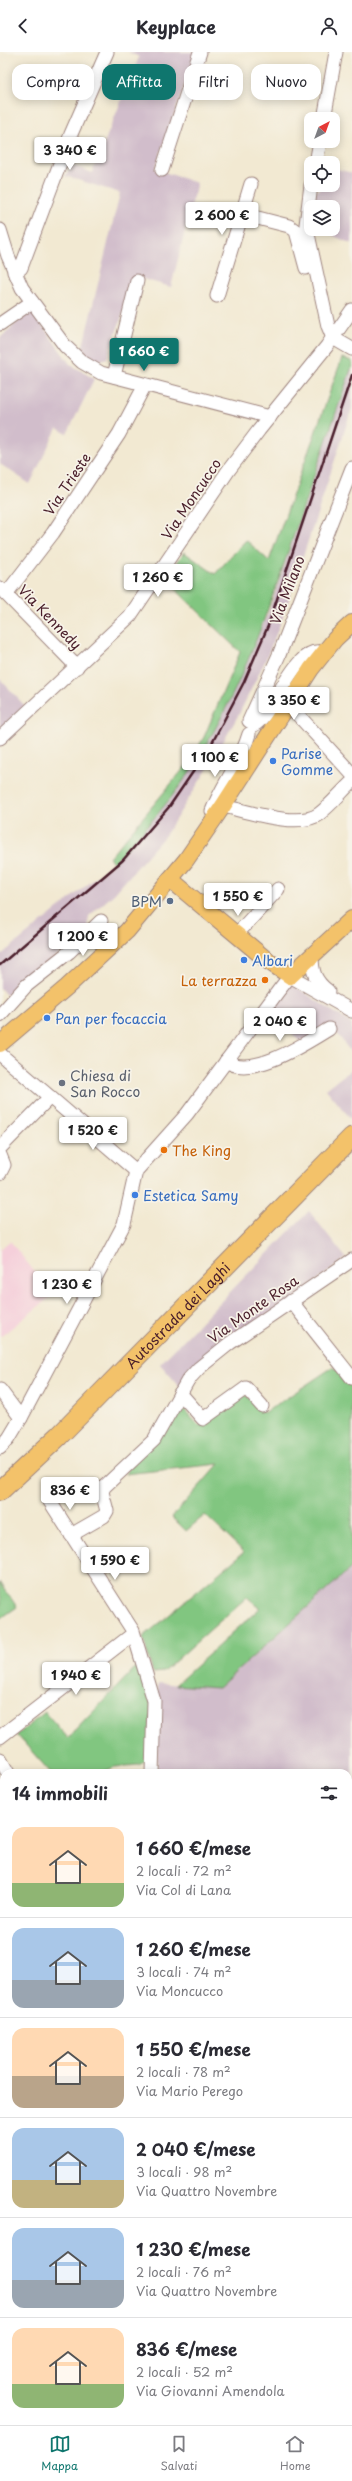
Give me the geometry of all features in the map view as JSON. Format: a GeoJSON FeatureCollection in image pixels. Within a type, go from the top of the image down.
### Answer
{"type":"FeatureCollection","features":[{"type":"Feature","properties":{"kind":"highway","name":"Autostrada dei Laghi"},"geometry":{"type":"LineString","coordinates":[[0,1491],[59,1436],[352,1137]]}},
{"type":"Feature","properties":{"kind":"highway","name":"Autostrada dei Laghi"},"geometry":{"type":"LineString","coordinates":[[0,1506],[65,1446],[352,1154]]}},
{"type":"Feature","properties":{"kind":"main road"},"geometry":{"type":"LineString","coordinates":[[0,1044],[67,987],[127,931],[170,879],[219,812],[288,704],[323,653],[352,623]]}},
{"type":"Feature","properties":{"kind":"main road"},"geometry":{"type":"LineString","coordinates":[[170,879],[236,934],[290,976],[352,919]]}},
{"type":"Feature","properties":{"kind":"street"},"geometry":{"type":"LineString","coordinates":[[14,272],[21,268],[71,134],[107,52]]}},
{"type":"Feature","properties":{"kind":"street"},"geometry":{"type":"LineString","coordinates":[[162,170],[200,52]]}},
{"type":"Feature","properties":{"kind":"street"},"geometry":{"type":"LineString","coordinates":[[325,112],[336,52]]}},
{"type":"Feature","properties":{"kind":"street"},"geometry":{"type":"LineString","coordinates":[[217,296],[251,184]]}},
{"type":"Feature","properties":{"kind":"street"},"geometry":{"type":"LineString","coordinates":[[310,192],[306,225],[333,338]]}},
{"type":"Feature","properties":{"kind":"street"},"geometry":{"type":"LineString","coordinates":[[242,214],[289,226],[296,231],[322,329],[349,348]]}},
{"type":"Feature","properties":{"kind":"street"},"geometry":{"type":"LineString","coordinates":[[0,230],[14,272],[32,302],[65,346],[82,362],[101,373],[270,417]]}},
{"type":"Feature","properties":{"kind":"street"},"geometry":{"type":"LineString","coordinates":[[114,376],[138,281]]}},
{"type":"Feature","properties":{"kind":"street"},"geometry":{"type":"LineString","coordinates":[[0,324],[32,302]]}},
{"type":"Feature","properties":{"kind":"street","name":"Via Moncucco"},"geometry":{"type":"LineString","coordinates":[[0,738],[77,667],[137,607],[228,472],[333,338],[352,310]]}},
{"type":"Feature","properties":{"kind":"street","name":"Via Trieste"},"geometry":{"type":"LineString","coordinates":[[3,591],[53,533],[119,434],[145,385]]}},
{"type":"Feature","properties":{"kind":"street","name":"Via Milano"},"geometry":{"type":"LineString","coordinates":[[251,726],[352,468]]}},
{"type":"Feature","properties":{"kind":"street","name":"Via Kennedy"},"geometry":{"type":"LineString","coordinates":[[3,591],[77,667]]}},
{"type":"Feature","properties":{"kind":"street"},"geometry":{"type":"LineString","coordinates":[[323,653],[317,651],[310,653],[301,661],[273,699],[259,722],[251,726],[240,758],[212,812],[287,820],[304,819],[319,814],[352,782]]}},
{"type":"Feature","properties":{"kind":"street"},"geometry":{"type":"LineString","coordinates":[[288,704],[352,774]]}},
{"type":"Feature","properties":{"kind":"street"},"geometry":{"type":"LineString","coordinates":[[236,934],[278,889]]}},
{"type":"Feature","properties":{"kind":"street"},"geometry":{"type":"LineString","coordinates":[[0,1015],[26,986],[69,952],[101,921]]}},
{"type":"Feature","properties":{"kind":"street"},"geometry":{"type":"LineString","coordinates":[[312,956],[312,969],[315,979],[351,1010]]}},
{"type":"Feature","properties":{"kind":"street"},"geometry":{"type":"LineString","coordinates":[[0,1448],[9,1438],[21,1418],[124,1224],[136,1172],[187,1114],[290,976],[351,1010]]}},
{"type":"Feature","properties":{"kind":"street"},"geometry":{"type":"LineString","coordinates":[[226,1061],[231,1065],[243,1066],[263,1063],[329,1029]]}},
{"type":"Feature","properties":{"kind":"street"},"geometry":{"type":"LineString","coordinates":[[0,1054],[136,1172]]}},
{"type":"Feature","properties":{"kind":"street"},"geometry":{"type":"LineString","coordinates":[[0,1147],[50,1097]]}},
{"type":"Feature","properties":{"kind":"street"},"geometry":{"type":"LineString","coordinates":[[0,1155],[4,1165],[0,1173]]}},
{"type":"Feature","properties":{"kind":"street","name":"Via Monte Rosa"},"geometry":{"type":"LineString","coordinates":[[71,1535],[104,1516],[107,1511],[102,1492],[104,1486],[154,1440],[188,1380],[210,1359],[291,1301],[352,1260]]}},
{"type":"Feature","properties":{"kind":"street"},"geometry":{"type":"LineString","coordinates":[[291,1301],[352,1378]]}},
{"type":"Feature","properties":{"kind":"street"},"geometry":{"type":"LineString","coordinates":[[180,1393],[203,1419],[246,1388],[262,1406]]}},
{"type":"Feature","properties":{"kind":"street"},"geometry":{"type":"LineString","coordinates":[[0,1390],[21,1418]]}},
{"type":"Feature","properties":{"kind":"street"},"geometry":{"type":"LineString","coordinates":[[49,1500],[133,1631],[132,1634],[140,1649],[154,1701],[152,1769]]}},
{"type":"Feature","properties":{"kind":"street"},"geometry":{"type":"LineString","coordinates":[[0,1737],[77,1680],[132,1634]]}},
{"type":"Feature","properties":{"kind":"street"},"geometry":{"type":"LineString","coordinates":[[0,1759],[6,1769]]}},
{"type":"Feature","properties":{"kind":"shaded area"},"geometry":{"type":"Polygon","coordinates":[[[128,52],[196,52],[192,64],[184,64],[184,86],[155,169],[197,183],[171,287],[136,277],[107,358],[95,362],[82,350],[120,193],[65,176],[72,165],[92,173],[122,100],[176,100],[176,64],[136,64],[139,57],[128,52]]]}},
{"type":"Feature","properties":{"kind":"shaded area"},"geometry":{"type":"Polygon","coordinates":[[[340,170],[352,173],[352,244],[334,236],[340,236],[340,200],[315,200],[316,192],[340,192],[340,170]]]}},
{"type":"Feature","properties":{"kind":"shaded area"},"geometry":{"type":"Polygon","coordinates":[[[31,310],[70,364],[94,379],[67,434],[57,428],[30,484],[0,464],[0,338],[31,310]]]}},
{"type":"Feature","properties":{"kind":"shaded area"},"geometry":{"type":"Polygon","coordinates":[[[352,366],[352,408],[283,617],[265,661],[239,714],[210,765],[166,834],[114,894],[89,916],[88,924],[92,928],[6,995],[0,988],[0,956],[114,863],[176,792],[199,758],[227,707],[269,611],[352,366]]]}},
{"type":"Feature","properties":{"kind":"shaded area"},"geometry":{"type":"Polygon","coordinates":[[[0,679],[25,706],[0,729],[0,679]]]}},
{"type":"Feature","properties":{"kind":"shaded area"},"geometry":{"type":"Polygon","coordinates":[[[290,983],[352,1024],[352,1054],[334,1029],[299,1041],[270,1008],[290,983]]]}},
{"type":"Feature","properties":{"kind":"shaded area"},"geometry":{"type":"Polygon","coordinates":[[[352,1069],[352,1120],[326,1089],[352,1069]]]}},
{"type":"Feature","properties":{"kind":"shaded area"},"geometry":{"type":"Polygon","coordinates":[[[309,1211],[346,1258],[180,1387],[160,1364],[309,1211]]]}},
{"type":"Feature","properties":{"kind":"shaded area"},"geometry":{"type":"Polygon","coordinates":[[[10,1241],[53,1295],[0,1337],[0,1249],[10,1241]]]}},
{"type":"Feature","properties":{"kind":"shaded area"},"geometry":{"type":"Polygon","coordinates":[[[352,1567],[352,1769],[157,1769],[158,1683],[218,1688],[352,1567]]]}},
{"type":"Feature","properties":{"kind":"green space"},"geometry":{"type":"Polygon","coordinates":[[[342,358],[352,361],[352,366],[276,588],[242,674],[215,730],[190,771],[159,812],[114,863],[109,858],[190,761],[204,737],[240,652],[166,580],[184,552],[215,574],[246,540],[269,561],[342,358]]]}},
{"type":"Feature","properties":{"kind":"green space"},"geometry":{"type":"Polygon","coordinates":[[[333,1367],[352,1382],[352,1567],[218,1688],[175,1685],[260,1608],[247,1597],[163,1672],[153,1673],[143,1637],[244,1552],[205,1515],[186,1531],[172,1517],[219,1464],[125,1474],[180,1405],[199,1426],[246,1395],[264,1413],[333,1367]]]}},
{"type":"Feature","properties":{"kind":"green space"},"geometry":{"type":"Polygon","coordinates":[[[0,1582],[17,1607],[0,1619],[0,1582]]]}},
{"type":"Feature","properties":{"kind":"green space"},"geometry":{"type":"Polygon","coordinates":[[[139,1664],[151,1702],[149,1759],[139,1765],[115,1767],[110,1769],[47,1769],[17,1735],[45,1712],[68,1738],[139,1664]]]}},
{"type":"Feature","properties":{"kind":"railway"},"geometry":{"type":"LineString","coordinates":[[0,965],[123,860],[169,807],[210,747],[244,682],[268,626],[352,375]]}},
{"type":"Feature","properties":{"kind":"place","name":"Parise Gomme"},"geometry":{"type":"Point","coordinates":[273,761]}},
{"type":"Feature","properties":{"kind":"place","name":"BPM"},"geometry":{"type":"Point","coordinates":[170,901]}},
{"type":"Feature","properties":{"kind":"place","name":"Albari"},"geometry":{"type":"Point","coordinates":[244,960]}},
{"type":"Feature","properties":{"kind":"place","name":"La terrazza"},"geometry":{"type":"Point","coordinates":[265,980]}},
{"type":"Feature","properties":{"kind":"place","name":"Pan per focaccia"},"geometry":{"type":"Point","coordinates":[47,1018]}},
{"type":"Feature","properties":{"kind":"place","name":"Chiesa di San Rocco"},"geometry":{"type":"Point","coordinates":[62,1083]}},
{"type":"Feature","properties":{"kind":"place","name":"The King"},"geometry":{"type":"Point","coordinates":[164,1150]}},
{"type":"Feature","properties":{"kind":"place","name":"Estetica Samy"},"geometry":{"type":"Point","coordinates":[135,1195]}}]}
